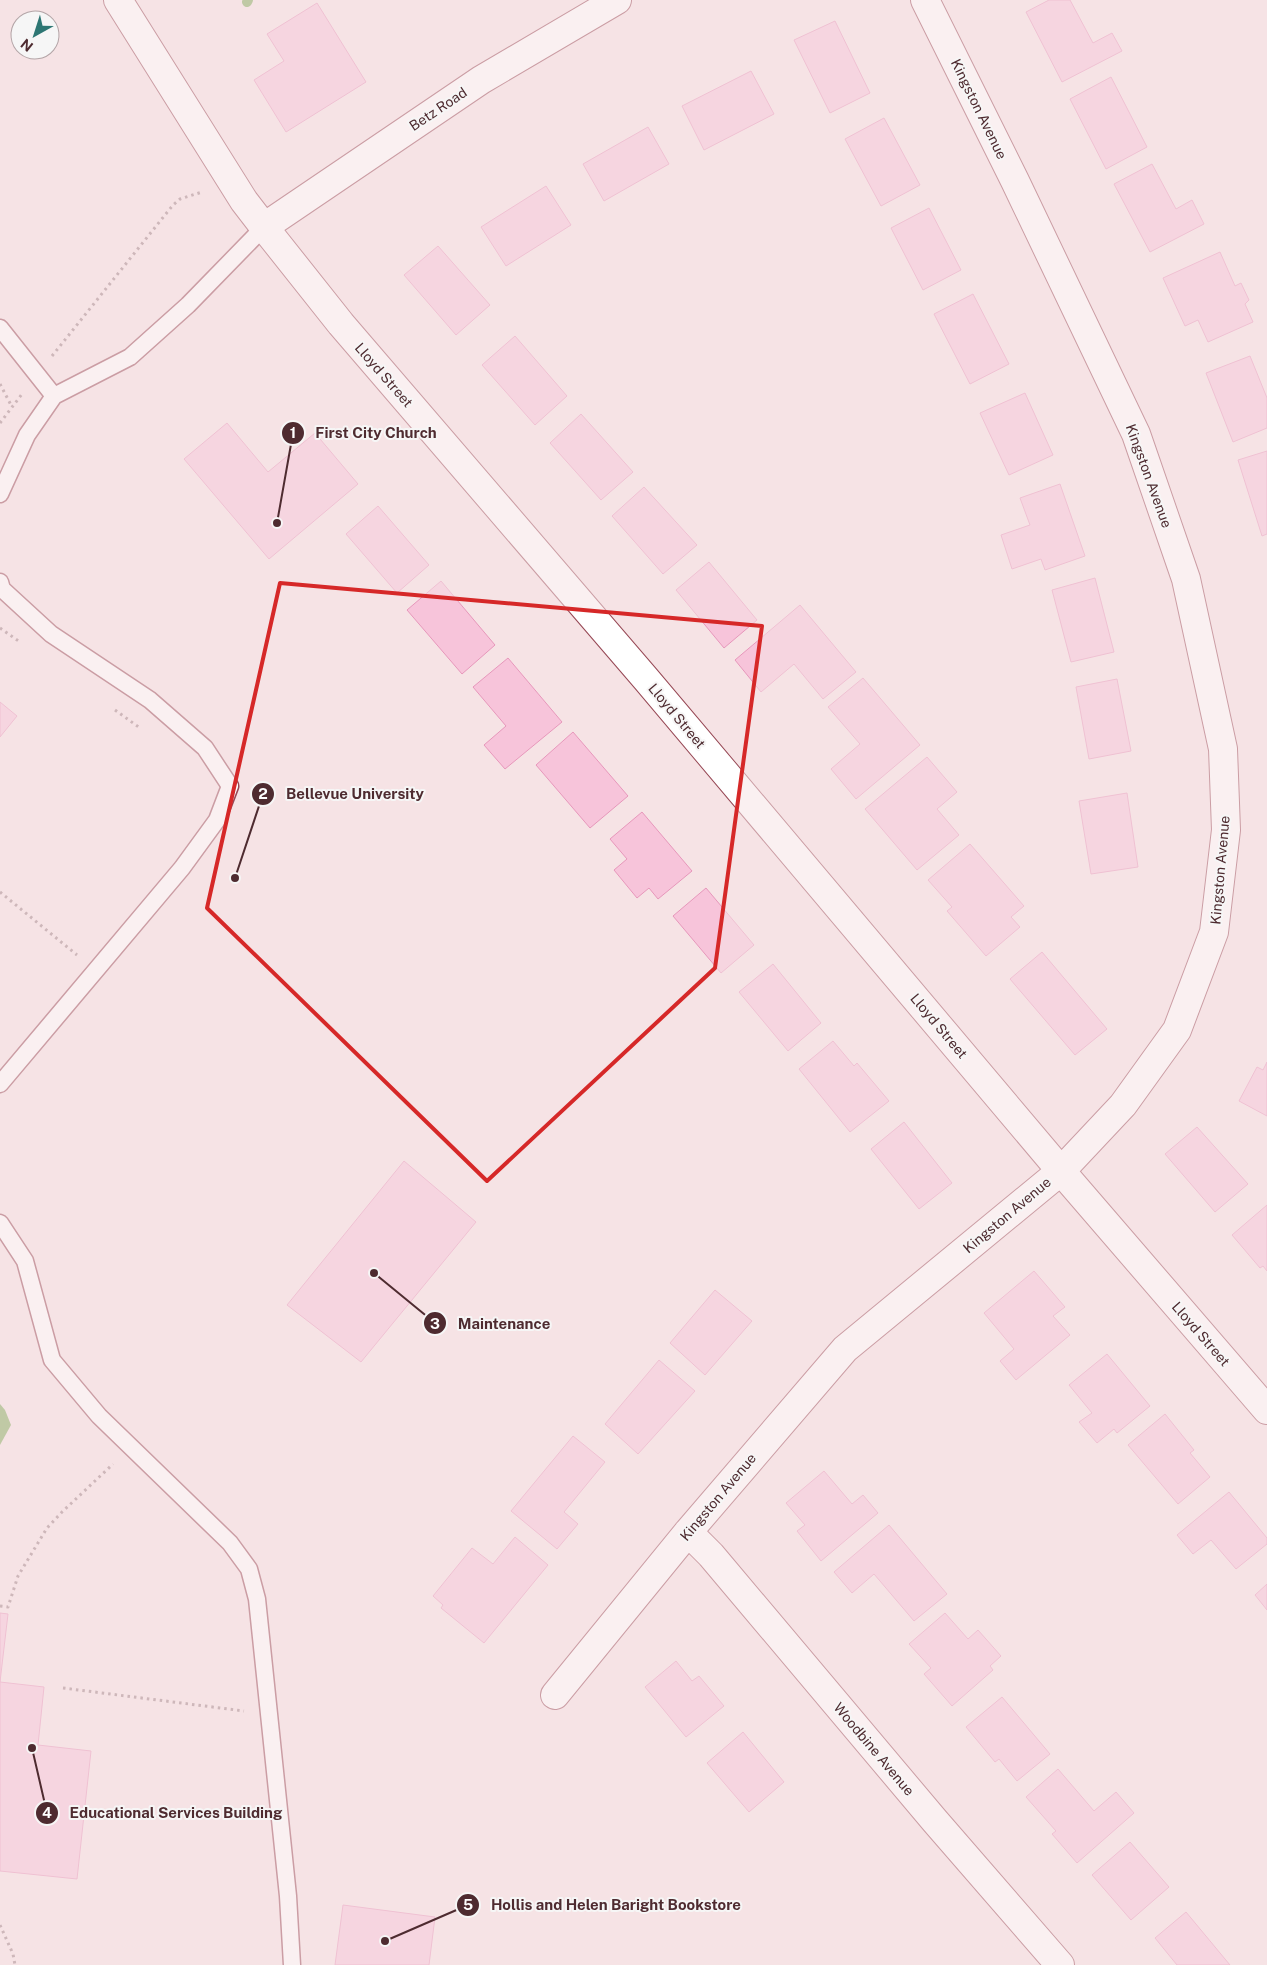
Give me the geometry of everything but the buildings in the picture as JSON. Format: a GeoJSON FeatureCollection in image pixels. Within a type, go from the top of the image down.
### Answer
{"type":"FeatureCollection","features":[{"type":"Feature","properties":{"kind":"street","name":"Lloyd Street"},"geometry":{"type":"LineString","coordinates":[[118,0],[244,201],[340,324],[646,679],[1061,1171],[1267,1410]]}},
{"type":"Feature","properties":{"kind":"street","name":"Betz Road"},"geometry":{"type":"LineString","coordinates":[[264,227],[481,80],[617,0]]}},
{"type":"Feature","properties":{"kind":"street","name":"Kingston Avenue"},"geometry":{"type":"LineString","coordinates":[[554,1695],[688,1532],[845,1349],[1061,1171],[1123,1106],[1177,1030],[1214,932],[1226,830],[1223,749],[1186,579],[1136,434],[1015,180],[925,0]]}},
{"type":"Feature","properties":{"kind":"street","name":"Woodbine Avenue"},"geometry":{"type":"LineString","coordinates":[[688,1532],[711,1555],[928,1814],[1060,1965]]}},
{"type":"Feature","properties":{"kind":"lane"},"geometry":{"type":"LineString","coordinates":[[0,494],[27,435],[54,396],[130,357],[188,305],[264,227]]}},
{"type":"Feature","properties":{"kind":"lane"},"geometry":{"type":"LineString","coordinates":[[0,328],[54,396]]}},
{"type":"Feature","properties":{"kind":"lane"},"geometry":{"type":"LineString","coordinates":[[0,582],[2,589],[51,634],[150,700],[205,748],[230,786],[217,820],[182,868],[0,1084]]}},
{"type":"Feature","properties":{"kind":"lane"},"geometry":{"type":"LineString","coordinates":[[0,1223],[25,1261],[52,1360],[99,1416],[230,1543],[249,1569],[258,1609],[288,1896],[292,1965]]}},
{"type":"Feature","properties":{"kind":"path"},"geometry":{"type":"LineString","coordinates":[[0,423],[36,374],[174,205],[180,199],[203,192]]}},
{"type":"Feature","properties":{"kind":"path"},"geometry":{"type":"LineString","coordinates":[[0,384],[12,407]]}},
{"type":"Feature","properties":{"kind":"path"},"geometry":{"type":"LineString","coordinates":[[0,887],[0,892],[70,950]]}},
{"type":"Feature","properties":{"kind":"path"},"geometry":{"type":"LineString","coordinates":[[0,1606],[8,1607],[18,1576],[47,1528],[110,1466],[132,1448]]}},
{"type":"Feature","properties":{"kind":"path"},"geometry":{"type":"LineString","coordinates":[[63,1688],[245,1711]]}},
{"type":"Feature","properties":{"kind":"path"},"geometry":{"type":"LineString","coordinates":[[0,1926],[13,1954],[15,1965]]}},
{"type":"Feature","properties":{"kind":"highlighted area"},"geometry":{"type":"Polygon","coordinates":[[[280,583],[762,626],[715,968],[487,1181],[207,908],[280,583]]]}},
{"type":"Feature","properties":{"kind":"shaded area"},"geometry":{"type":"Polygon","coordinates":[[[0,1404],[5,1410],[11,1425],[0,1445],[0,1404]]]}},
{"type":"Feature","properties":{"kind":"place","name":"First City Church"},"geometry":{"type":"Point","coordinates":[277,523]}},
{"type":"Feature","properties":{"kind":"place","name":"Bellevue University"},"geometry":{"type":"Point","coordinates":[235,878]}},
{"type":"Feature","properties":{"kind":"place","name":"Maintenance"},"geometry":{"type":"Point","coordinates":[374,1273]}},
{"type":"Feature","properties":{"kind":"place","name":"Educational Services Building"},"geometry":{"type":"Point","coordinates":[32,1748]}},
{"type":"Feature","properties":{"kind":"place","name":"Hollis and Helen Baright Bookstore"},"geometry":{"type":"Point","coordinates":[385,1941]}}]}
